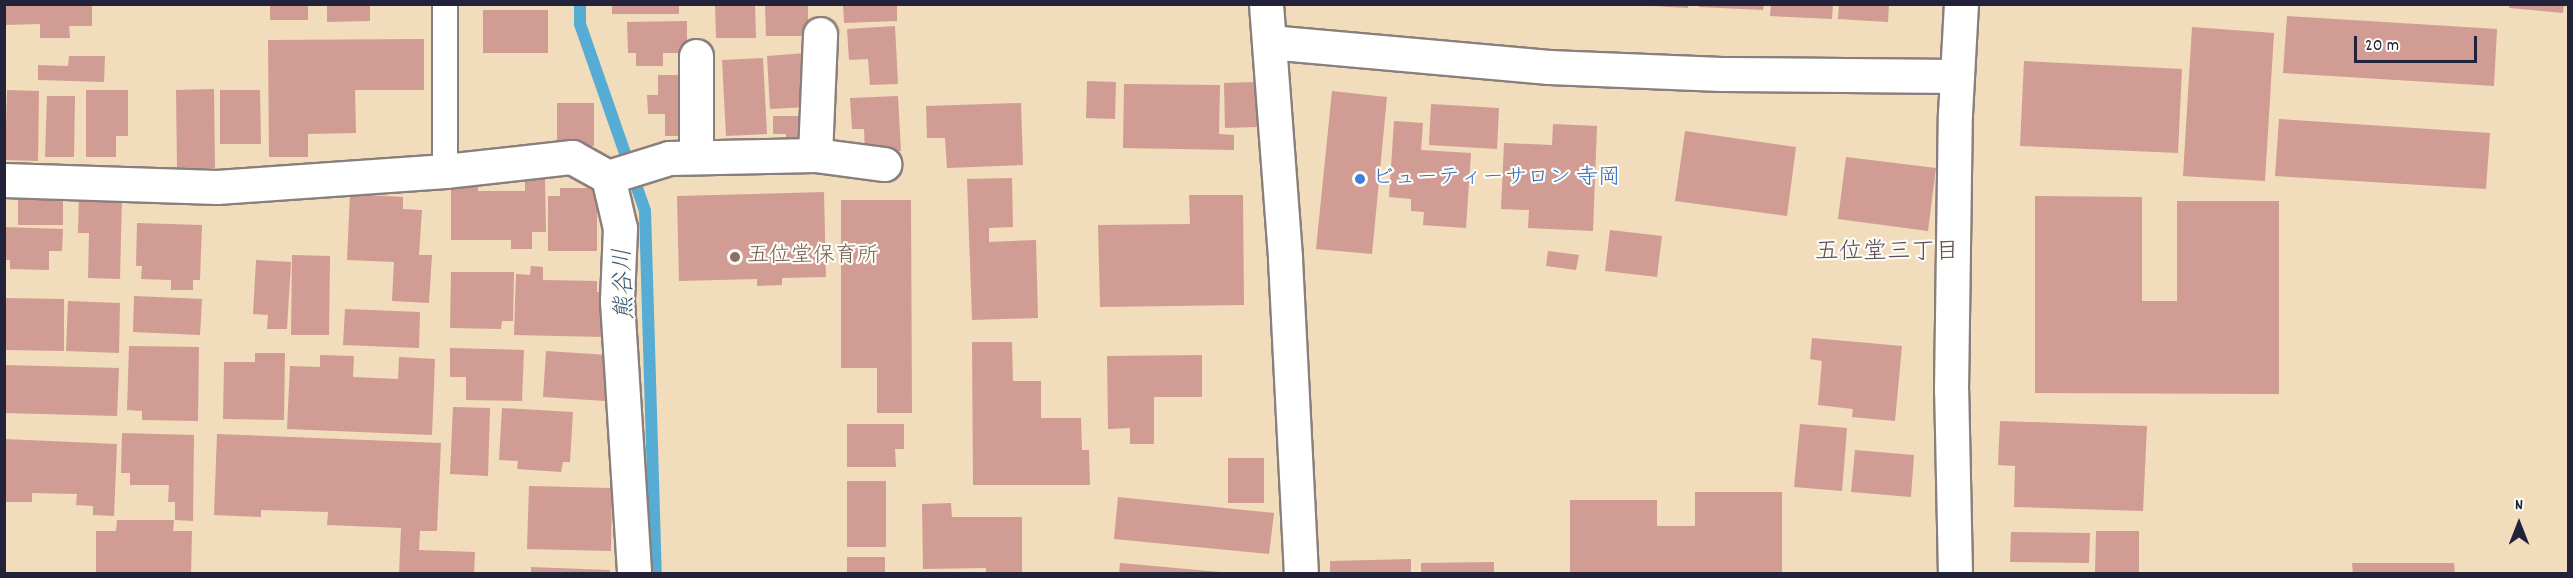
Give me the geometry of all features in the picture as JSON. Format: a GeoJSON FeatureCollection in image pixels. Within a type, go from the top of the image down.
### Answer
{"type":"FeatureCollection","features":[{"type":"Feature","properties":{"kind":"street"},"geometry":{"type":"LineString","coordinates":[[1266,4],[1285,260],[1301,573]]}},
{"type":"Feature","properties":{"kind":"street"},"geometry":{"type":"LineString","coordinates":[[1955,573],[1951,390],[1957,76],[1961,4]]}},
{"type":"Feature","properties":{"kind":"street"},"geometry":{"type":"LineString","coordinates":[[815,155],[820,34]]}},
{"type":"Feature","properties":{"kind":"street"},"geometry":{"type":"LineString","coordinates":[[1269,42],[1549,67],[1721,74],[1957,76]]}},
{"type":"Feature","properties":{"kind":"street"},"geometry":{"type":"LineString","coordinates":[[682,158],[696,56]]}},
{"type":"Feature","properties":{"kind":"street"},"geometry":{"type":"LineString","coordinates":[[4,180],[217,187],[445,171],[572,158],[608,177],[682,158],[815,155],[884,164]]}},
{"type":"Feature","properties":{"kind":"street"},"geometry":{"type":"LineString","coordinates":[[608,177],[620,228],[617,301],[634,573]]}},
{"type":"Feature","properties":{"kind":"lane"},"geometry":{"type":"LineString","coordinates":[[445,4],[445,171]]}},
{"type":"Feature","properties":{"kind":"building"},"geometry":{"type":"Polygon","coordinates":[[[4,4],[92,4],[92,26],[69,26],[70,38],[40,38],[40,24],[4,25],[4,4]]]}},
{"type":"Feature","properties":{"kind":"building"},"geometry":{"type":"Polygon","coordinates":[[[270,4],[308,4],[308,20],[270,20],[270,4]]]}},
{"type":"Feature","properties":{"kind":"building"},"geometry":{"type":"Polygon","coordinates":[[[327,4],[370,4],[370,21],[327,22],[327,4]]]}},
{"type":"Feature","properties":{"kind":"building"},"geometry":{"type":"Polygon","coordinates":[[[612,4],[679,4],[679,14],[612,14],[612,4]]]}},
{"type":"Feature","properties":{"kind":"building"},"geometry":{"type":"Polygon","coordinates":[[[715,4],[755,4],[756,38],[716,38],[715,4]]]}},
{"type":"Feature","properties":{"kind":"building"},"geometry":{"type":"Polygon","coordinates":[[[843,4],[897,4],[897,21],[844,23],[843,4]]]}},
{"type":"Feature","properties":{"kind":"building"},"geometry":{"type":"Polygon","coordinates":[[[1652,4],[1688,4],[1688,8],[1652,6],[1652,4]]]}},
{"type":"Feature","properties":{"kind":"building"},"geometry":{"type":"Polygon","coordinates":[[[1700,4],[1764,4],[1763,10],[1699,7],[1700,4]]]}},
{"type":"Feature","properties":{"kind":"building"},"geometry":{"type":"Polygon","coordinates":[[[1771,4],[1833,4],[1832,19],[1770,16],[1771,4]]]}},
{"type":"Feature","properties":{"kind":"building"},"geometry":{"type":"Polygon","coordinates":[[[1839,4],[1889,4],[1888,22],[1838,19],[1839,4]]]}},
{"type":"Feature","properties":{"kind":"building"},"geometry":{"type":"Polygon","coordinates":[[[2510,4],[2564,4],[2563,13],[2509,8],[2510,4]]]}},
{"type":"Feature","properties":{"kind":"building"},"geometry":{"type":"Polygon","coordinates":[[[765,5],[808,5],[808,36],[766,36],[765,5]]]}},
{"type":"Feature","properties":{"kind":"building"},"geometry":{"type":"Polygon","coordinates":[[[483,10],[548,10],[548,53],[483,53],[483,10]]]}},
{"type":"Feature","properties":{"kind":"building"},"geometry":{"type":"Polygon","coordinates":[[[2287,16],[2497,29],[2494,86],[2283,73],[2287,16]]]}},
{"type":"Feature","properties":{"kind":"building"},"geometry":{"type":"Polygon","coordinates":[[[687,21],[687,53],[663,53],[663,66],[636,66],[636,53],[628,53],[627,22],[687,21]]]}},
{"type":"Feature","properties":{"kind":"building"},"geometry":{"type":"Polygon","coordinates":[[[895,26],[898,84],[870,85],[868,59],[849,60],[847,29],[895,26]]]}},
{"type":"Feature","properties":{"kind":"building"},"geometry":{"type":"Polygon","coordinates":[[[2192,27],[2274,33],[2265,181],[2183,176],[2192,27]]]}},
{"type":"Feature","properties":{"kind":"building"},"geometry":{"type":"Polygon","coordinates":[[[424,39],[424,90],[355,90],[356,133],[308,134],[308,157],[269,157],[268,40],[424,39]]]}},
{"type":"Feature","properties":{"kind":"building"},"geometry":{"type":"Polygon","coordinates":[[[806,53],[808,107],[770,109],[767,56],[806,53]]]}},
{"type":"Feature","properties":{"kind":"building"},"geometry":{"type":"Polygon","coordinates":[[[69,56],[105,56],[104,82],[38,80],[38,65],[68,66],[69,56]]]}},
{"type":"Feature","properties":{"kind":"building"},"geometry":{"type":"Polygon","coordinates":[[[763,58],[767,134],[726,136],[722,60],[763,58]]]}},
{"type":"Feature","properties":{"kind":"building"},"geometry":{"type":"Polygon","coordinates":[[[2024,61],[2182,69],[2178,153],[2020,146],[2024,61]]]}},
{"type":"Feature","properties":{"kind":"building"},"geometry":{"type":"Polygon","coordinates":[[[658,75],[685,75],[686,136],[665,136],[665,114],[648,114],[647,95],[658,95],[658,75]]]}},
{"type":"Feature","properties":{"kind":"building"},"geometry":{"type":"Polygon","coordinates":[[[1087,81],[1116,82],[1115,119],[1086,118],[1087,81]]]}},
{"type":"Feature","properties":{"kind":"building"},"geometry":{"type":"Polygon","coordinates":[[[1256,82],[1257,127],[1225,128],[1224,83],[1256,82]]]}},
{"type":"Feature","properties":{"kind":"building"},"geometry":{"type":"Polygon","coordinates":[[[1124,84],[1220,85],[1219,134],[1234,135],[1234,150],[1123,148],[1124,84]]]}},
{"type":"Feature","properties":{"kind":"building"},"geometry":{"type":"Polygon","coordinates":[[[214,89],[215,168],[177,168],[176,90],[214,89]]]}},
{"type":"Feature","properties":{"kind":"building"},"geometry":{"type":"Polygon","coordinates":[[[7,90],[39,91],[38,161],[5,160],[7,90]]]}},
{"type":"Feature","properties":{"kind":"building"},"geometry":{"type":"Polygon","coordinates":[[[86,90],[128,90],[128,136],[116,136],[116,157],[86,157],[86,90]]]}},
{"type":"Feature","properties":{"kind":"building"},"geometry":{"type":"Polygon","coordinates":[[[220,90],[260,90],[261,144],[220,144],[220,90]]]}},
{"type":"Feature","properties":{"kind":"building"},"geometry":{"type":"Polygon","coordinates":[[[1332,91],[1387,97],[1372,254],[1316,249],[1332,91]]]}},
{"type":"Feature","properties":{"kind":"building"},"geometry":{"type":"Polygon","coordinates":[[[47,96],[75,96],[74,157],[45,157],[47,96]]]}},
{"type":"Feature","properties":{"kind":"building"},"geometry":{"type":"Polygon","coordinates":[[[898,96],[901,151],[865,153],[864,129],[852,129],[850,98],[898,96]]]}},
{"type":"Feature","properties":{"kind":"building"},"geometry":{"type":"Polygon","coordinates":[[[557,103],[594,103],[594,146],[557,145],[557,103]]]}},
{"type":"Feature","properties":{"kind":"building"},"geometry":{"type":"Polygon","coordinates":[[[1021,103],[1023,165],[947,168],[945,138],[927,138],[926,106],[1021,103]]]}},
{"type":"Feature","properties":{"kind":"building"},"geometry":{"type":"Polygon","coordinates":[[[1431,104],[1499,108],[1497,149],[1429,145],[1431,104]]]}},
{"type":"Feature","properties":{"kind":"building"},"geometry":{"type":"Polygon","coordinates":[[[773,116],[808,116],[803,142],[786,142],[786,134],[773,134],[773,116]]]}},
{"type":"Feature","properties":{"kind":"building"},"geometry":{"type":"Polygon","coordinates":[[[2279,119],[2490,133],[2486,189],[2275,176],[2279,119]]]}},
{"type":"Feature","properties":{"kind":"building"},"geometry":{"type":"Polygon","coordinates":[[[1394,121],[1423,123],[1421,150],[1471,153],[1466,228],[1423,225],[1424,212],[1411,211],[1411,199],[1389,197],[1394,121]]]}},
{"type":"Feature","properties":{"kind":"building"},"geometry":{"type":"Polygon","coordinates":[[[1553,124],[1597,126],[1593,231],[1528,228],[1529,210],[1501,209],[1504,143],[1552,145],[1553,124]]]}},
{"type":"Feature","properties":{"kind":"building"},"geometry":{"type":"Polygon","coordinates":[[[1685,131],[1796,147],[1787,216],[1675,201],[1685,131]]]}},
{"type":"Feature","properties":{"kind":"building"},"geometry":{"type":"Polygon","coordinates":[[[1846,157],[1936,168],[1928,231],[1838,219],[1846,157]]]}},
{"type":"Feature","properties":{"kind":"building"},"geometry":{"type":"Polygon","coordinates":[[[525,178],[545,178],[546,232],[532,232],[532,249],[511,249],[511,240],[451,240],[451,181],[478,181],[478,191],[525,191],[525,178]]]}},
{"type":"Feature","properties":{"kind":"building"},"geometry":{"type":"Polygon","coordinates":[[[1012,178],[1013,227],[989,228],[989,242],[1036,240],[1038,318],[972,320],[967,179],[1012,178]]]}},
{"type":"Feature","properties":{"kind":"building"},"geometry":{"type":"Polygon","coordinates":[[[560,188],[597,188],[597,251],[548,251],[548,196],[560,196],[560,188]]]}},
{"type":"Feature","properties":{"kind":"building"},"geometry":{"type":"Polygon","coordinates":[[[18,192],[63,192],[63,225],[18,225],[18,192]]]}},
{"type":"Feature","properties":{"kind":"building"},"geometry":{"type":"Polygon","coordinates":[[[824,192],[826,277],[782,278],[782,285],[757,286],[757,279],[679,281],[677,196],[824,192]]]}},
{"type":"Feature","properties":{"kind":"building"},"geometry":{"type":"Polygon","coordinates":[[[79,194],[122,196],[120,279],[88,278],[89,233],[78,233],[79,194]]]}},
{"type":"Feature","properties":{"kind":"building"},"geometry":{"type":"Polygon","coordinates":[[[350,194],[403,197],[403,209],[422,210],[419,255],[432,255],[429,303],[392,301],[394,262],[347,260],[350,194]]]}},
{"type":"Feature","properties":{"kind":"building"},"geometry":{"type":"Polygon","coordinates":[[[1189,195],[1243,195],[1244,305],[1100,307],[1098,225],[1190,224],[1189,195]]]}},
{"type":"Feature","properties":{"kind":"building"},"geometry":{"type":"Polygon","coordinates":[[[2035,196],[2142,197],[2142,301],[2177,301],[2177,201],[2279,201],[2279,394],[2035,393],[2035,196]]]}},
{"type":"Feature","properties":{"kind":"building"},"geometry":{"type":"Polygon","coordinates":[[[841,200],[911,200],[912,413],[877,413],[877,368],[841,368],[841,200]]]}},
{"type":"Feature","properties":{"kind":"building"},"geometry":{"type":"Polygon","coordinates":[[[137,223],[202,225],[200,280],[193,280],[193,290],[171,290],[171,280],[141,279],[142,266],[136,266],[137,223]]]}},
{"type":"Feature","properties":{"kind":"building"},"geometry":{"type":"Polygon","coordinates":[[[4,227],[63,229],[62,251],[49,251],[49,270],[10,269],[10,260],[4,260],[4,227]]]}},
{"type":"Feature","properties":{"kind":"building"},"geometry":{"type":"Polygon","coordinates":[[[1610,230],[1662,236],[1657,277],[1605,271],[1610,230]]]}},
{"type":"Feature","properties":{"kind":"building"},"geometry":{"type":"Polygon","coordinates":[[[1548,251],[1579,255],[1576,270],[1546,266],[1548,251]]]}},
{"type":"Feature","properties":{"kind":"building"},"geometry":{"type":"Polygon","coordinates":[[[292,255],[330,256],[329,335],[291,335],[292,255]]]}},
{"type":"Feature","properties":{"kind":"building"},"geometry":{"type":"Polygon","coordinates":[[[256,260],[291,262],[287,329],[267,329],[268,315],[253,314],[256,260]]]}},
{"type":"Feature","properties":{"kind":"building"},"geometry":{"type":"Polygon","coordinates":[[[531,266],[543,267],[543,280],[597,281],[597,292],[606,292],[605,337],[514,335],[516,274],[530,275],[531,266]]]}},
{"type":"Feature","properties":{"kind":"building"},"geometry":{"type":"Polygon","coordinates":[[[451,272],[514,272],[513,321],[502,321],[501,329],[450,328],[451,272]]]}},
{"type":"Feature","properties":{"kind":"building"},"geometry":{"type":"Polygon","coordinates":[[[134,296],[202,299],[200,335],[133,332],[134,296]]]}},
{"type":"Feature","properties":{"kind":"building"},"geometry":{"type":"Polygon","coordinates":[[[4,298],[64,299],[64,351],[6,350],[4,298]]]}},
{"type":"Feature","properties":{"kind":"building"},"geometry":{"type":"Polygon","coordinates":[[[68,301],[120,303],[119,353],[66,351],[68,301]]]}},
{"type":"Feature","properties":{"kind":"building"},"geometry":{"type":"Polygon","coordinates":[[[345,309],[420,312],[419,348],[343,345],[345,309]]]}},
{"type":"Feature","properties":{"kind":"building"},"geometry":{"type":"Polygon","coordinates":[[[1812,338],[1902,346],[1895,421],[1852,417],[1853,409],[1818,405],[1822,361],[1810,359],[1812,338]]]}},
{"type":"Feature","properties":{"kind":"building"},"geometry":{"type":"Polygon","coordinates":[[[972,342],[1012,342],[1013,381],[1041,381],[1041,418],[1081,418],[1082,450],[1089,450],[1090,485],[973,485],[972,342]]]}},
{"type":"Feature","properties":{"kind":"building"},"geometry":{"type":"Polygon","coordinates":[[[129,346],[199,347],[198,421],[142,420],[142,411],[127,410],[129,346]]]}},
{"type":"Feature","properties":{"kind":"building"},"geometry":{"type":"Polygon","coordinates":[[[450,348],[524,350],[522,401],[466,400],[466,377],[450,377],[450,348]]]}},
{"type":"Feature","properties":{"kind":"building"},"geometry":{"type":"Polygon","coordinates":[[[546,351],[608,355],[605,401],[543,397],[546,351]]]}},
{"type":"Feature","properties":{"kind":"building"},"geometry":{"type":"Polygon","coordinates":[[[255,353],[285,353],[284,420],[223,419],[224,362],[255,362],[255,353]]]}},
{"type":"Feature","properties":{"kind":"building"},"geometry":{"type":"Polygon","coordinates":[[[320,355],[354,356],[353,377],[398,379],[399,357],[435,359],[432,435],[287,429],[290,366],[320,367],[320,355]]]}},
{"type":"Feature","properties":{"kind":"building"},"geometry":{"type":"Polygon","coordinates":[[[1202,355],[1202,397],[1154,397],[1154,444],[1130,444],[1130,428],[1108,429],[1107,356],[1202,355]]]}},
{"type":"Feature","properties":{"kind":"building"},"geometry":{"type":"Polygon","coordinates":[[[4,365],[119,368],[117,416],[4,413],[4,365]]]}},
{"type":"Feature","properties":{"kind":"building"},"geometry":{"type":"Polygon","coordinates":[[[453,407],[490,408],[488,476],[450,474],[453,407]]]}},
{"type":"Feature","properties":{"kind":"building"},"geometry":{"type":"Polygon","coordinates":[[[502,408],[573,412],[570,462],[563,462],[561,472],[517,469],[518,461],[499,460],[502,408]]]}},
{"type":"Feature","properties":{"kind":"building"},"geometry":{"type":"Polygon","coordinates":[[[2000,421],[2147,426],[2143,511],[2014,507],[2015,466],[1998,465],[2000,421]]]}},
{"type":"Feature","properties":{"kind":"building"},"geometry":{"type":"Polygon","coordinates":[[[847,424],[904,424],[904,449],[895,449],[896,467],[847,467],[847,424]]]}},
{"type":"Feature","properties":{"kind":"building"},"geometry":{"type":"Polygon","coordinates":[[[1800,424],[1847,428],[1842,491],[1794,487],[1800,424]]]}},
{"type":"Feature","properties":{"kind":"building"},"geometry":{"type":"Polygon","coordinates":[[[122,433],[194,435],[193,521],[175,520],[175,502],[168,502],[169,485],[130,485],[130,473],[121,473],[122,433]]]}},
{"type":"Feature","properties":{"kind":"building"},"geometry":{"type":"Polygon","coordinates":[[[217,434],[441,443],[437,531],[420,531],[419,550],[475,552],[474,574],[399,574],[401,528],[327,525],[328,512],[261,510],[261,517],[214,515],[217,434]]]}},
{"type":"Feature","properties":{"kind":"building"},"geometry":{"type":"Polygon","coordinates":[[[4,439],[117,444],[114,516],[93,515],[93,506],[76,505],[77,494],[32,493],[32,502],[4,502],[4,439]]]}},
{"type":"Feature","properties":{"kind":"building"},"geometry":{"type":"Polygon","coordinates":[[[1855,450],[1914,455],[1911,497],[1851,492],[1855,450]]]}},
{"type":"Feature","properties":{"kind":"building"},"geometry":{"type":"Polygon","coordinates":[[[1228,458],[1264,458],[1264,503],[1228,503],[1228,458]]]}},
{"type":"Feature","properties":{"kind":"building"},"geometry":{"type":"Polygon","coordinates":[[[847,481],[886,481],[886,547],[847,547],[847,481]]]}},
{"type":"Feature","properties":{"kind":"building"},"geometry":{"type":"Polygon","coordinates":[[[529,486],[612,488],[611,551],[527,549],[529,486]]]}},
{"type":"Feature","properties":{"kind":"building"},"geometry":{"type":"Polygon","coordinates":[[[1695,492],[1782,492],[1782,574],[1570,574],[1570,500],[1657,500],[1657,526],[1695,526],[1695,492]]]}},
{"type":"Feature","properties":{"kind":"building"},"geometry":{"type":"Polygon","coordinates":[[[1118,497],[1274,513],[1269,554],[1114,539],[1118,497]]]}},
{"type":"Feature","properties":{"kind":"building"},"geometry":{"type":"Polygon","coordinates":[[[951,503],[952,517],[1022,517],[1022,574],[986,574],[986,568],[923,569],[922,504],[951,503]]]}},
{"type":"Feature","properties":{"kind":"building"},"geometry":{"type":"Polygon","coordinates":[[[117,520],[174,520],[173,531],[192,531],[191,574],[96,574],[96,531],[116,531],[117,520]]]}},
{"type":"Feature","properties":{"kind":"building"},"geometry":{"type":"Polygon","coordinates":[[[2096,531],[2139,531],[2139,574],[2095,574],[2096,531]]]}},
{"type":"Feature","properties":{"kind":"building"},"geometry":{"type":"Polygon","coordinates":[[[2011,532],[2090,533],[2089,563],[2010,562],[2011,532]]]}},
{"type":"Feature","properties":{"kind":"building"},"geometry":{"type":"Polygon","coordinates":[[[847,557],[885,557],[885,574],[847,574],[847,557]]]}},
{"type":"Feature","properties":{"kind":"building"},"geometry":{"type":"Polygon","coordinates":[[[1411,559],[1411,574],[1330,574],[1330,561],[1411,559]]]}},
{"type":"Feature","properties":{"kind":"building"},"geometry":{"type":"Polygon","coordinates":[[[1494,562],[1494,574],[1421,574],[1421,563],[1494,562]]]}},
{"type":"Feature","properties":{"kind":"building"},"geometry":{"type":"Polygon","coordinates":[[[1120,563],[1220,572],[1220,574],[1119,574],[1120,563]]]}},
{"type":"Feature","properties":{"kind":"building"},"geometry":{"type":"Polygon","coordinates":[[[2352,563],[2454,563],[2455,574],[2353,574],[2352,563]]]}},
{"type":"Feature","properties":{"kind":"building"},"geometry":{"type":"Polygon","coordinates":[[[531,567],[610,570],[609,574],[531,574],[531,567]]]}},
{"type":"Feature","properties":{"kind":"waterway","name":"熊谷川"},"geometry":{"type":"LineString","coordinates":[[580,4],[580,24],[645,211],[656,574]]}},
{"type":"Feature","properties":{"kind":"place","name":"ビューティーサロン 寺岡"},"geometry":{"type":"Point","coordinates":[1360,179]}},
{"type":"Feature","properties":{"kind":"place","name":"五位堂保育所"},"geometry":{"type":"Point","coordinates":[735,257]}},
{"type":"Feature","properties":{"kind":"district","name":"五位堂三丁目"},"geometry":{"type":"Point","coordinates":[1887,254]}}]}
